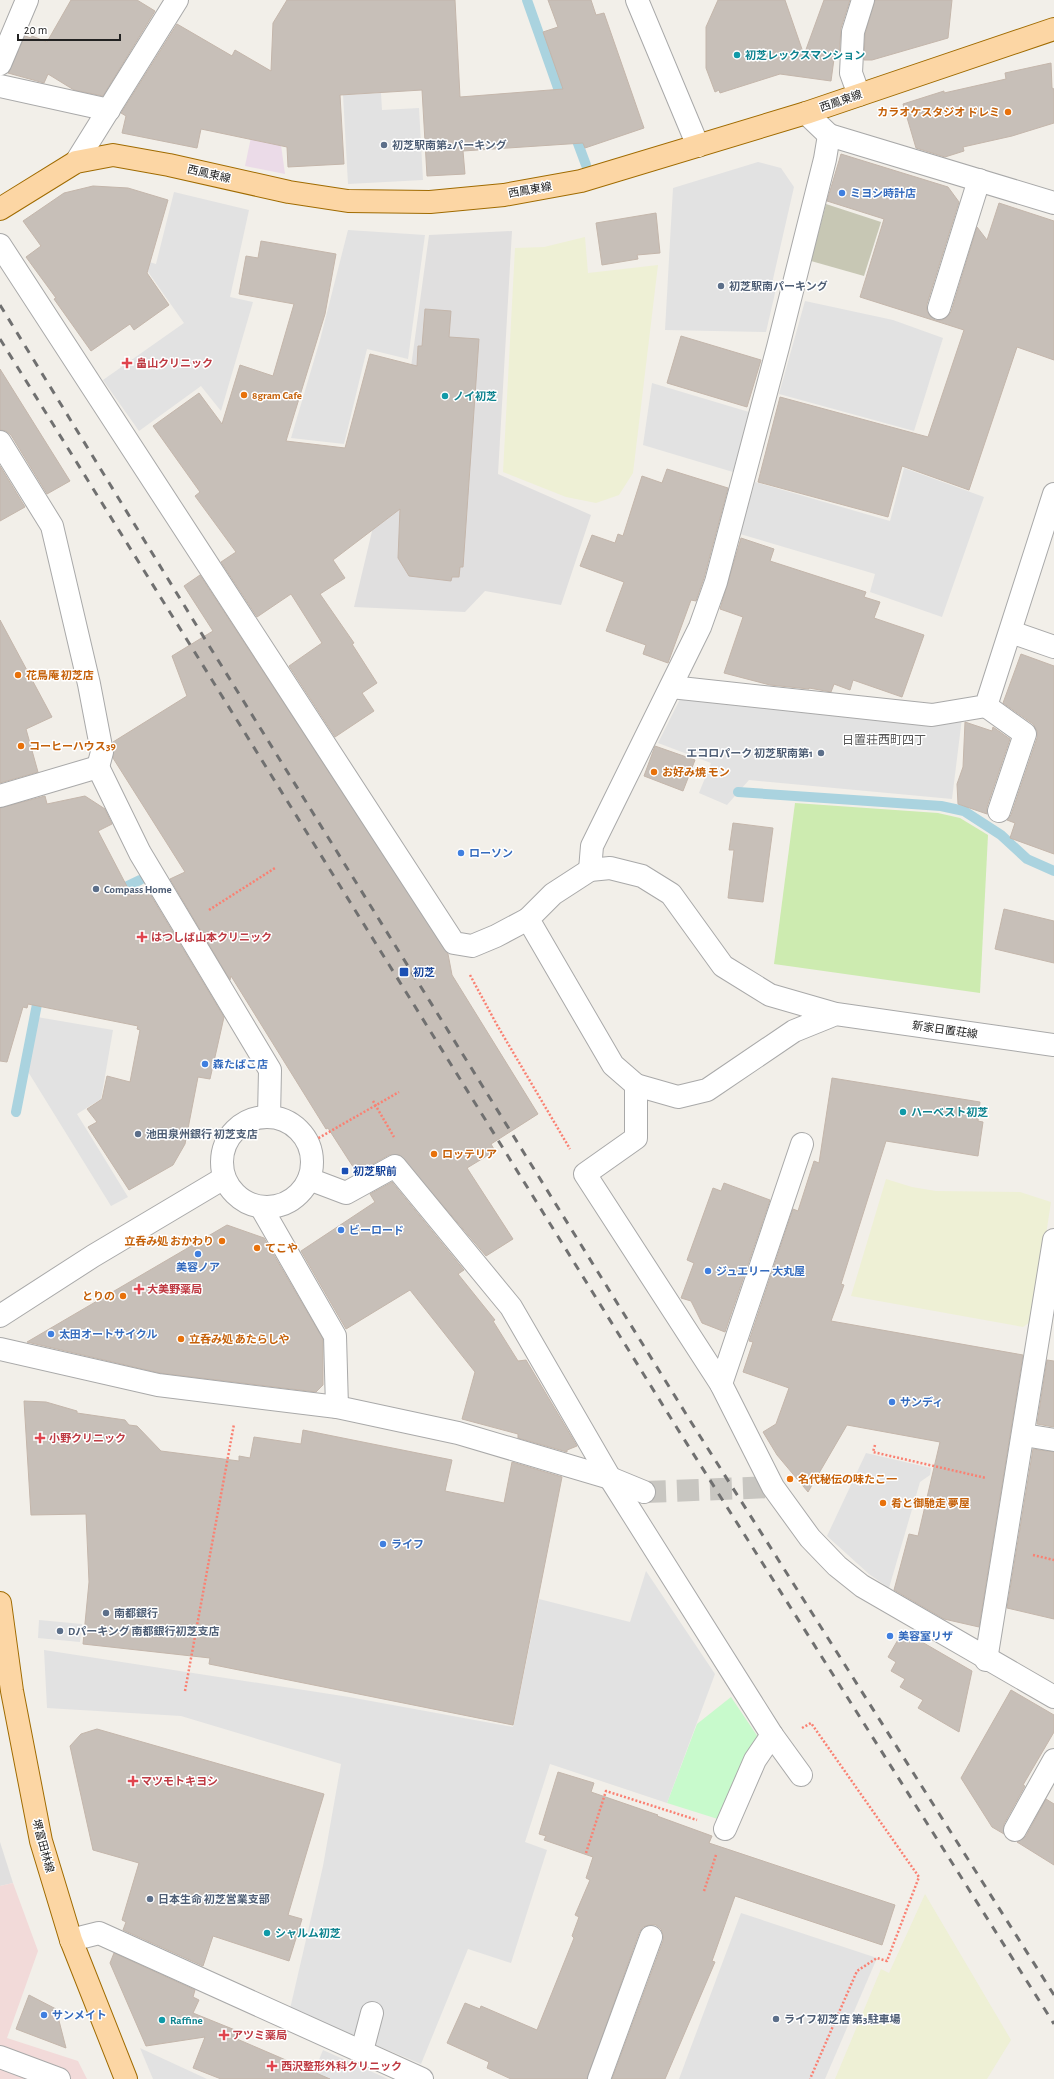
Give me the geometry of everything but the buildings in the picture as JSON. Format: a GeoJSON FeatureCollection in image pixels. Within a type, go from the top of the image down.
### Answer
{"type":"FeatureCollection","features":[{"type":"Feature","properties":{"kind":"main road","name":"西鳳東線"},"geometry":{"type":"LineString","coordinates":[[0,208],[76,162],[113,155],[169,165],[289,192],[341,200],[430,202],[504,195],[581,181],[698,146],[806,113],[1054,30]]}},
{"type":"Feature","properties":{"kind":"main road","name":"堺富田林線"},"geometry":{"type":"LineString","coordinates":[[0,1603],[12,1691],[39,1834],[71,1940],[126,2079]]}},
{"type":"Feature","properties":{"kind":"street"},"geometry":{"type":"LineString","coordinates":[[0,64],[27,0]]}},
{"type":"Feature","properties":{"kind":"street"},"geometry":{"type":"LineString","coordinates":[[76,162],[177,0]]}},
{"type":"Feature","properties":{"kind":"street"},"geometry":{"type":"LineString","coordinates":[[637,0],[698,146]]}},
{"type":"Feature","properties":{"kind":"street"},"geometry":{"type":"LineString","coordinates":[[859,95],[851,73],[853,32],[863,0]]}},
{"type":"Feature","properties":{"kind":"street"},"geometry":{"type":"LineString","coordinates":[[0,86],[109,110]]}},
{"type":"Feature","properties":{"kind":"street"},"geometry":{"type":"LineString","coordinates":[[806,113],[829,135],[1054,203]]}},
{"type":"Feature","properties":{"kind":"street"},"geometry":{"type":"LineString","coordinates":[[0,245],[454,943],[472,946],[528,919],[553,894],[590,870],[592,846],[700,626],[716,582],[778,347],[826,159],[829,135]]}},
{"type":"Feature","properties":{"kind":"street"},"geometry":{"type":"LineString","coordinates":[[939,308],[979,180]]}},
{"type":"Feature","properties":{"kind":"street"},"geometry":{"type":"LineString","coordinates":[[0,442],[52,526],[89,684],[102,752],[98,767],[140,853],[270,1070],[269,1117]]}},
{"type":"Feature","properties":{"kind":"street"},"geometry":{"type":"LineString","coordinates":[[986,706],[1011,632],[1054,494]]}},
{"type":"Feature","properties":{"kind":"street"},"geometry":{"type":"LineString","coordinates":[[1011,632],[1054,647]]}},
{"type":"Feature","properties":{"kind":"street"},"geometry":{"type":"LineString","coordinates":[[671,687],[932,715],[986,706],[1025,734],[999,812]]}},
{"type":"Feature","properties":{"kind":"street"},"geometry":{"type":"LineString","coordinates":[[0,796],[98,767]]}},
{"type":"Feature","properties":{"kind":"street","name":"新家日置荘線"},"geometry":{"type":"LineString","coordinates":[[590,870],[610,868],[642,876],[671,894],[723,966],[770,995],[836,1014],[1054,1045]]}},
{"type":"Feature","properties":{"kind":"street"},"geometry":{"type":"LineString","coordinates":[[528,919],[613,1065],[636,1085],[678,1097],[707,1090],[794,1031],[836,1014]]}},
{"type":"Feature","properties":{"kind":"street"},"geometry":{"type":"LineString","coordinates":[[636,1085],[636,1138],[585,1174],[721,1384],[773,1487],[810,1538],[837,1566],[862,1586],[986,1660],[1054,1697]]}},
{"type":"Feature","properties":{"kind":"street"},"geometry":{"type":"LineString","coordinates":[[269,1117],[283,1120],[296,1127],[305,1138],[311,1151],[312,1165],[309,1179],[301,1191],[290,1201],[276,1206],[261,1207],[249,1204],[230,1189],[224,1178],[222,1163],[224,1148],[230,1135],[241,1125],[255,1118],[269,1117]]}},
{"type":"Feature","properties":{"kind":"street"},"geometry":{"type":"LineString","coordinates":[[721,1384],[802,1144]]}},
{"type":"Feature","properties":{"kind":"street"},"geometry":{"type":"LineString","coordinates":[[309,1179],[346,1193],[395,1166],[511,1307],[610,1478],[775,1739],[801,1775]]}},
{"type":"Feature","properties":{"kind":"street"},"geometry":{"type":"LineString","coordinates":[[0,1316],[93,1256],[224,1178]]}},
{"type":"Feature","properties":{"kind":"street"},"geometry":{"type":"LineString","coordinates":[[261,1207],[335,1336],[337,1407]]}},
{"type":"Feature","properties":{"kind":"street"},"geometry":{"type":"LineString","coordinates":[[986,1660],[1024,1435],[1054,1240]]}},
{"type":"Feature","properties":{"kind":"street"},"geometry":{"type":"LineString","coordinates":[[0,1349],[158,1385],[337,1407],[458,1433],[610,1478],[644,1492]]}},
{"type":"Feature","properties":{"kind":"street"},"geometry":{"type":"LineString","coordinates":[[1024,1435],[1054,1440]]}},
{"type":"Feature","properties":{"kind":"street"},"geometry":{"type":"LineString","coordinates":[[725,1829],[755,1760],[775,1739]]}},
{"type":"Feature","properties":{"kind":"street"},"geometry":{"type":"LineString","coordinates":[[1015,1830],[1054,1760]]}},
{"type":"Feature","properties":{"kind":"street"},"geometry":{"type":"LineString","coordinates":[[71,1940],[99,1933],[422,2079]]}},
{"type":"Feature","properties":{"kind":"street"},"geometry":{"type":"LineString","coordinates":[[598,2079],[651,1938]]}},
{"type":"Feature","properties":{"kind":"street"},"geometry":{"type":"LineString","coordinates":[[362,2051],[372,2013]]}},
{"type":"Feature","properties":{"kind":"street"},"geometry":{"type":"LineString","coordinates":[[0,2057],[59,2079]]}},
{"type":"Feature","properties":{"kind":"path"},"geometry":{"type":"LineString","coordinates":[[183,927],[275,868]]}},
{"type":"Feature","properties":{"kind":"path"},"geometry":{"type":"LineString","coordinates":[[454,943],[497,1024],[585,1174]]}},
{"type":"Feature","properties":{"kind":"path"},"geometry":{"type":"LineString","coordinates":[[308,1144],[399,1092]]}},
{"type":"Feature","properties":{"kind":"path"},"geometry":{"type":"LineString","coordinates":[[185,1691],[239,1396]]}},
{"type":"Feature","properties":{"kind":"path"},"geometry":{"type":"LineString","coordinates":[[874,1445],[873,1452],[1016,1484]]}},
{"type":"Feature","properties":{"kind":"path"},"geometry":{"type":"LineString","coordinates":[[775,1739],[810,1723],[920,1878],[887,1961],[877,1958],[857,1971],[810,2079]]}},
{"type":"Feature","properties":{"kind":"path"},"geometry":{"type":"LineString","coordinates":[[586,1853],[606,1792],[725,1829],[704,1890]]}},
{"type":"Feature","properties":{"kind":"shaded area","name":"初芝駅南第2パーキング"},"geometry":{"type":"Polygon","coordinates":[[[381,93],[382,110],[419,108],[423,180],[348,184],[343,95],[381,93]]]}},
{"type":"Feature","properties":{"kind":"shaded area"},"geometry":{"type":"Polygon","coordinates":[[[256,113],[281,145],[285,174],[245,166],[256,113]]]}},
{"type":"Feature","properties":{"kind":"shaded area"},"geometry":{"type":"Polygon","coordinates":[[[758,162],[781,168],[794,187],[773,279],[775,293],[766,332],[665,330],[673,188],[758,162]]]}},
{"type":"Feature","properties":{"kind":"shaded area"},"geometry":{"type":"Polygon","coordinates":[[[174,192],[249,210],[230,297],[253,302],[221,411],[201,386],[139,431],[103,380],[184,323],[139,259],[156,264],[174,192]]]}},
{"type":"Feature","properties":{"kind":"shaded area"},"geometry":{"type":"Polygon","coordinates":[[[826,204],[881,222],[864,276],[811,261],[826,204]]]}},
{"type":"Feature","properties":{"kind":"shaded area"},"geometry":{"type":"Polygon","coordinates":[[[348,230],[425,235],[408,359],[367,349],[344,444],[291,438],[320,340],[348,230]]]}},
{"type":"Feature","properties":{"kind":"shaded area"},"geometry":{"type":"Polygon","coordinates":[[[512,231],[498,474],[591,515],[561,605],[485,591],[465,612],[354,607],[411,367],[429,235],[512,231]]]}},
{"type":"Feature","properties":{"kind":"shaded area"},"geometry":{"type":"Polygon","coordinates":[[[585,237],[588,273],[658,265],[633,473],[619,495],[596,503],[566,497],[503,472],[515,248],[544,247],[585,237]]]}},
{"type":"Feature","properties":{"kind":"shaded area"},"geometry":{"type":"Polygon","coordinates":[[[805,301],[893,320],[943,338],[914,431],[779,394],[805,301]]]}},
{"type":"Feature","properties":{"kind":"shaded area"},"geometry":{"type":"Polygon","coordinates":[[[652,383],[749,412],[733,472],[643,445],[652,383]]]}},
{"type":"Feature","properties":{"kind":"shaded area"},"geometry":{"type":"Polygon","coordinates":[[[904,468],[984,497],[942,617],[870,592],[875,574],[740,534],[755,482],[890,521],[904,468]]]}},
{"type":"Feature","properties":{"kind":"shaded area","name":"エコロパーク 初芝駅南第1"},"geometry":{"type":"Polygon","coordinates":[[[680,699],[925,725],[962,718],[952,799],[749,780],[727,805],[699,793],[711,763],[658,743],[680,699]]]}},
{"type":"Feature","properties":{"kind":"shaded area"},"geometry":{"type":"Polygon","coordinates":[[[37,1017],[113,1030],[101,1099],[77,1114],[128,1197],[111,1206],[27,1070],[37,1017]]]}},
{"type":"Feature","properties":{"kind":"shaded area"},"geometry":{"type":"Polygon","coordinates":[[[886,1179],[912,1187],[936,1191],[1020,1192],[1051,1202],[1033,1320],[1023,1327],[851,1296],[886,1179]]]}},
{"type":"Feature","properties":{"kind":"shaded area"},"geometry":{"type":"Polygon","coordinates":[[[866,1453],[931,1468],[930,1475],[920,1482],[889,1588],[869,1574],[827,1536],[866,1453]]]}},
{"type":"Feature","properties":{"kind":"shaded area"},"geometry":{"type":"Polygon","coordinates":[[[646,1571],[715,1674],[667,1803],[550,1764],[525,1842],[547,1850],[511,1963],[468,1949],[421,2064],[290,2009],[323,1866],[341,1764],[181,1716],[47,1708],[44,1650],[349,1697],[513,1727],[539,1599],[630,1622],[646,1571]]]}},
{"type":"Feature","properties":{"kind":"shaded area","name":"Dパーキング 南都銀行初芝支店"},"geometry":{"type":"Polygon","coordinates":[[[39,1620],[82,1624],[80,1642],[38,1638],[39,1620]]]}},
{"type":"Feature","properties":{"kind":"shaded area"},"geometry":{"type":"Polygon","coordinates":[[[0,1842],[13,1883],[0,1886],[0,1842]]]}},
{"type":"Feature","properties":{"kind":"shaded area"},"geometry":{"type":"Polygon","coordinates":[[[13,1883],[38,1951],[7,2038],[78,2061],[87,2079],[0,2079],[0,1886],[13,1883]]]}},
{"type":"Feature","properties":{"kind":"shaded area"},"geometry":{"type":"Polygon","coordinates":[[[925,1894],[1011,2040],[987,2079],[835,2079],[881,1969],[889,1973],[925,1894]]]}},
{"type":"Feature","properties":{"kind":"shaded area","name":"ライフ初芝店 第3駐車場"},"geometry":{"type":"Polygon","coordinates":[[[741,1913],[877,1958],[825,2079],[679,2079],[741,1913]]]}},
{"type":"Feature","properties":{"kind":"shaded area"},"geometry":{"type":"Polygon","coordinates":[[[140,2048],[207,2079],[153,2079],[140,2048]]]}},
{"type":"Feature","properties":{"kind":"shaded area"},"geometry":{"type":"Polygon","coordinates":[[[323,2050],[388,2079],[311,2079],[323,2050]]]}},
{"type":"Feature","properties":{"kind":"green space"},"geometry":{"type":"Polygon","coordinates":[[[795,803],[938,813],[960,818],[988,835],[980,993],[774,964],[795,803]]]}},
{"type":"Feature","properties":{"kind":"green space"},"geometry":{"type":"Polygon","coordinates":[[[731,1697],[758,1737],[721,1820],[667,1803],[697,1724],[731,1697]]]}},
{"type":"Feature","properties":{"kind":"waterway"},"geometry":{"type":"LineString","coordinates":[[527,0],[563,102]]}},
{"type":"Feature","properties":{"kind":"waterway"},"geometry":{"type":"LineString","coordinates":[[573,130],[586,165]]}},
{"type":"Feature","properties":{"kind":"waterway"},"geometry":{"type":"LineString","coordinates":[[738,792],[941,806],[964,811],[1001,835],[1027,859],[1054,871]]}},
{"type":"Feature","properties":{"kind":"waterway"},"geometry":{"type":"LineString","coordinates":[[115,892],[140,880]]}},
{"type":"Feature","properties":{"kind":"waterway"},"geometry":{"type":"LineString","coordinates":[[16,1112],[39,994]]}},
{"type":"Feature","properties":{"kind":"tunnel"},"geometry":{"type":"LineString","coordinates":[[644,1492],[773,1487]]}},
{"type":"Feature","properties":{"kind":"railway"},"geometry":{"type":"LineString","coordinates":[[0,305],[195,623],[691,1422],[1054,1995]]}},
{"type":"Feature","properties":{"kind":"railway"},"geometry":{"type":"LineString","coordinates":[[0,339],[677,1428],[1054,2024]]}},
{"type":"Feature","properties":{"kind":"place","name":"初芝レックスマンション"},"geometry":{"type":"Point","coordinates":[737,55]}},
{"type":"Feature","properties":{"kind":"place","name":"カラオケスタジオ ドレミ"},"geometry":{"type":"Point","coordinates":[1008,112]}},
{"type":"Feature","properties":{"kind":"place","name":"初芝駅南第2パーキング"},"geometry":{"type":"Point","coordinates":[384,145]}},
{"type":"Feature","properties":{"kind":"place","name":"ミヨシ時計店"},"geometry":{"type":"Point","coordinates":[842,193]}},
{"type":"Feature","properties":{"kind":"place","name":"初芝駅南パーキング"},"geometry":{"type":"Point","coordinates":[721,286]}},
{"type":"Feature","properties":{"kind":"place","name":"畠山クリニック"},"geometry":{"type":"Point","coordinates":[127,363]}},
{"type":"Feature","properties":{"kind":"place","name":"8gram Cafe"},"geometry":{"type":"Point","coordinates":[244,395]}},
{"type":"Feature","properties":{"kind":"place","name":"ノイ初芝"},"geometry":{"type":"Point","coordinates":[445,396]}},
{"type":"Feature","properties":{"kind":"place","name":"花鳥庵 初芝店"},"geometry":{"type":"Point","coordinates":[18,675]}},
{"type":"Feature","properties":{"kind":"place","name":"コーヒーハウス39"},"geometry":{"type":"Point","coordinates":[21,746]}},
{"type":"Feature","properties":{"kind":"place","name":"エコロパーク 初芝駅南第1"},"geometry":{"type":"Point","coordinates":[821,753]}},
{"type":"Feature","properties":{"kind":"place","name":"お好み焼 モン"},"geometry":{"type":"Point","coordinates":[654,772]}},
{"type":"Feature","properties":{"kind":"place","name":"ローソン"},"geometry":{"type":"Point","coordinates":[461,853]}},
{"type":"Feature","properties":{"kind":"place","name":"Compass Home"},"geometry":{"type":"Point","coordinates":[96,889]}},
{"type":"Feature","properties":{"kind":"place","name":"はつしば山本クリニック"},"geometry":{"type":"Point","coordinates":[142,937]}},
{"type":"Feature","properties":{"kind":"place","name":"初芝"},"geometry":{"type":"Point","coordinates":[404,972]}},
{"type":"Feature","properties":{"kind":"place","name":"森たばこ店"},"geometry":{"type":"Point","coordinates":[205,1064]}},
{"type":"Feature","properties":{"kind":"place","name":"ハーベスト初芝"},"geometry":{"type":"Point","coordinates":[903,1112]}},
{"type":"Feature","properties":{"kind":"place","name":"池田泉州銀行 初芝支店"},"geometry":{"type":"Point","coordinates":[138,1134]}},
{"type":"Feature","properties":{"kind":"place","name":"ロッテリア"},"geometry":{"type":"Point","coordinates":[434,1154]}},
{"type":"Feature","properties":{"kind":"place","name":"初芝駅前"},"geometry":{"type":"Point","coordinates":[345,1171]}},
{"type":"Feature","properties":{"kind":"place","name":"ビーロード"},"geometry":{"type":"Point","coordinates":[341,1230]}},
{"type":"Feature","properties":{"kind":"place","name":"立呑み処 おかわり"},"geometry":{"type":"Point","coordinates":[222,1241]}},
{"type":"Feature","properties":{"kind":"place","name":"てこや"},"geometry":{"type":"Point","coordinates":[257,1248]}},
{"type":"Feature","properties":{"kind":"place","name":"美容ノア"},"geometry":{"type":"Point","coordinates":[198,1254]}},
{"type":"Feature","properties":{"kind":"place","name":"ジュエリー 大丸屋"},"geometry":{"type":"Point","coordinates":[708,1271]}},
{"type":"Feature","properties":{"kind":"place","name":"大美野薬局"},"geometry":{"type":"Point","coordinates":[139,1289]}},
{"type":"Feature","properties":{"kind":"place","name":"とりの"},"geometry":{"type":"Point","coordinates":[123,1296]}},
{"type":"Feature","properties":{"kind":"place","name":"太田オートサイクル"},"geometry":{"type":"Point","coordinates":[51,1334]}},
{"type":"Feature","properties":{"kind":"place","name":"立呑み処 あたらしや"},"geometry":{"type":"Point","coordinates":[181,1339]}},
{"type":"Feature","properties":{"kind":"place","name":"サンディ"},"geometry":{"type":"Point","coordinates":[892,1402]}},
{"type":"Feature","properties":{"kind":"place","name":"小野クリニック"},"geometry":{"type":"Point","coordinates":[40,1438]}},
{"type":"Feature","properties":{"kind":"place","name":"名代秘伝の味たこ一"},"geometry":{"type":"Point","coordinates":[790,1479]}},
{"type":"Feature","properties":{"kind":"place","name":"肴と御馳走 夢屋"},"geometry":{"type":"Point","coordinates":[883,1503]}},
{"type":"Feature","properties":{"kind":"place","name":"ライフ"},"geometry":{"type":"Point","coordinates":[383,1544]}},
{"type":"Feature","properties":{"kind":"place","name":"南都銀行"},"geometry":{"type":"Point","coordinates":[106,1613]}},
{"type":"Feature","properties":{"kind":"place","name":"Dパーキング 南都銀行初芝支店"},"geometry":{"type":"Point","coordinates":[60,1631]}},
{"type":"Feature","properties":{"kind":"place","name":"美容室リザ"},"geometry":{"type":"Point","coordinates":[890,1636]}},
{"type":"Feature","properties":{"kind":"place","name":"マツモトキヨシ"},"geometry":{"type":"Point","coordinates":[133,1781]}},
{"type":"Feature","properties":{"kind":"place","name":"日本生命 初芝営業支部"},"geometry":{"type":"Point","coordinates":[150,1899]}},
{"type":"Feature","properties":{"kind":"place","name":"シャルム初芝"},"geometry":{"type":"Point","coordinates":[267,1933]}},
{"type":"Feature","properties":{"kind":"place","name":"サンメイト"},"geometry":{"type":"Point","coordinates":[44,2015]}},
{"type":"Feature","properties":{"kind":"place","name":"ライフ初芝店 第3駐車場"},"geometry":{"type":"Point","coordinates":[776,2019]}},
{"type":"Feature","properties":{"kind":"place","name":"Raffine"},"geometry":{"type":"Point","coordinates":[162,2020]}},
{"type":"Feature","properties":{"kind":"place","name":"アツミ薬局"},"geometry":{"type":"Point","coordinates":[224,2035]}},
{"type":"Feature","properties":{"kind":"place","name":"西沢整形外科クリニック"},"geometry":{"type":"Point","coordinates":[272,2066]}},
{"type":"Feature","properties":{"kind":"district","name":"日置荘西町四丁"},"geometry":{"type":"Point","coordinates":[884,740]}}]}
